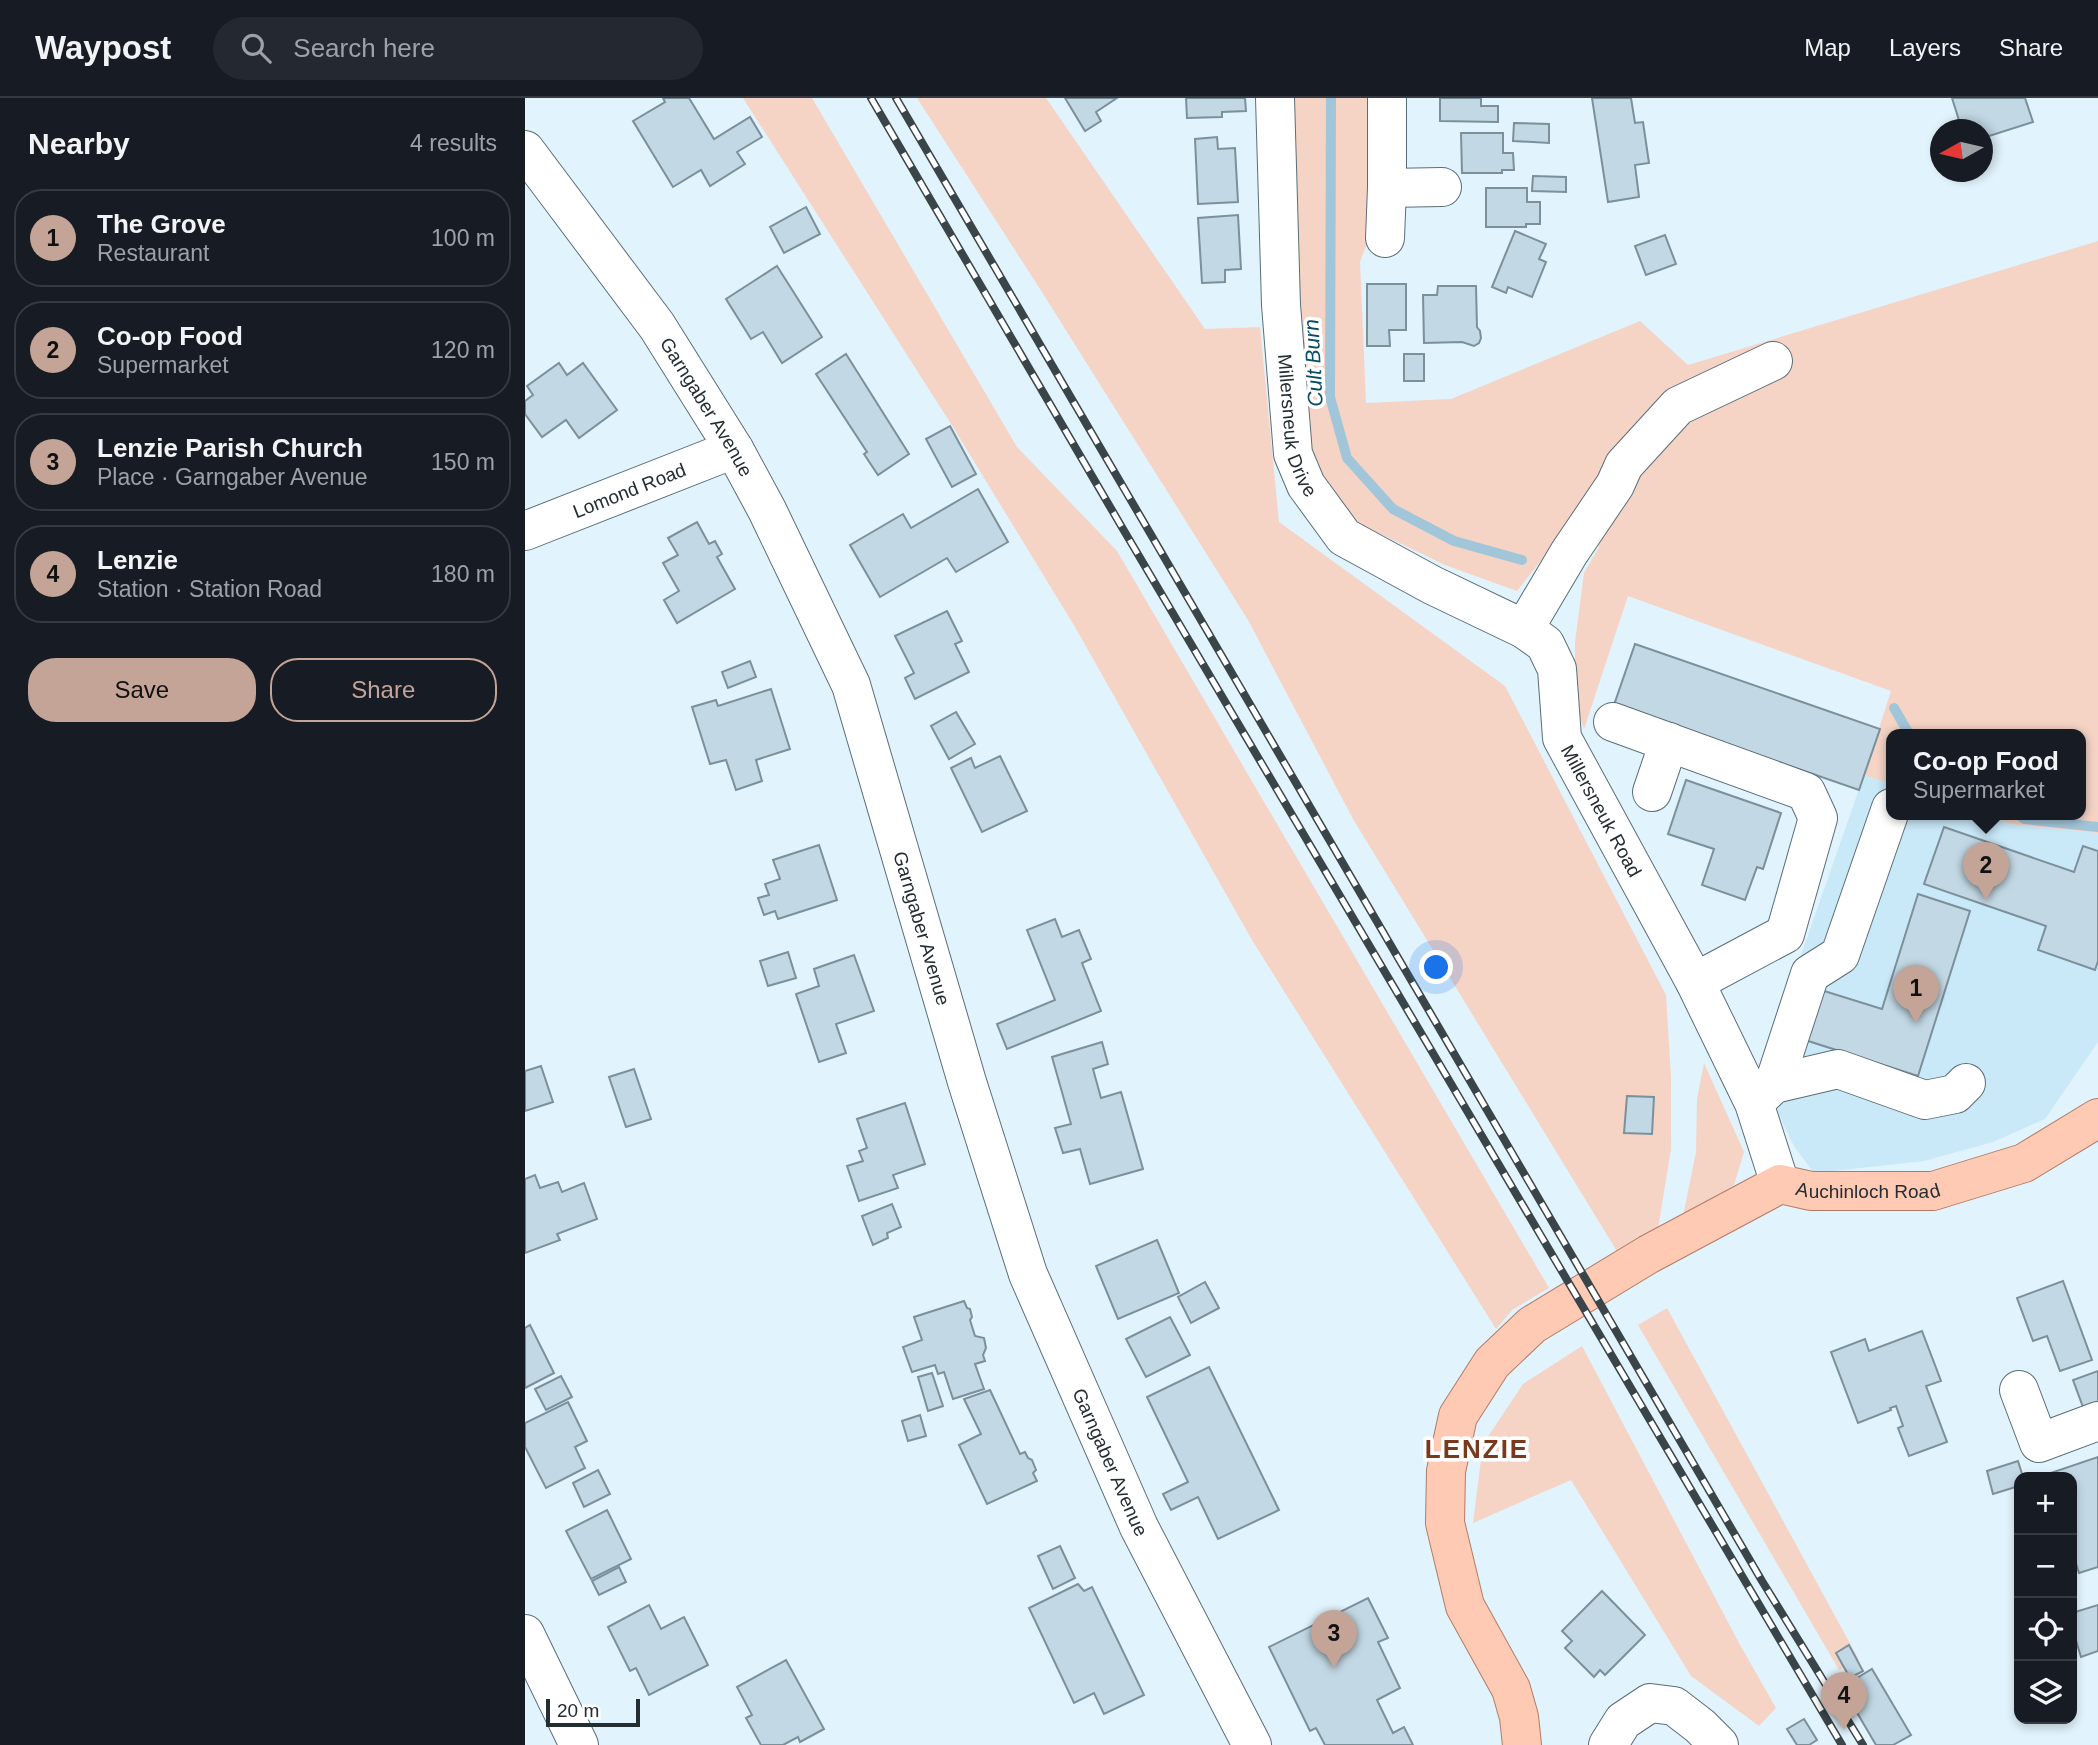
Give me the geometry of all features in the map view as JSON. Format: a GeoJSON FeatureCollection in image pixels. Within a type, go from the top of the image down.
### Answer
{"type":"FeatureCollection","features":[{"type":"Feature","properties":{"kind":"main road","name":"Auchinloch Road"},"geometry":{"type":"LineString","coordinates":[[1522,1745],[1519,1717],[1511,1689],[1465,1606],[1445,1523],[1446,1471],[1458,1416],[1492,1363],[1532,1325],[1649,1254],[1780,1184],[1811,1191],[1933,1191],[2024,1163],[2098,1118]]}},
{"type":"Feature","properties":{"kind":"street","name":"Millersneuk Drive"},"geometry":{"type":"LineString","coordinates":[[1275,98],[1281,305],[1293,454],[1306,485],[1344,537],[1432,585],[1524,629]]}},
{"type":"Feature","properties":{"kind":"street"},"geometry":{"type":"LineString","coordinates":[[1385,238],[1387,98]]}},
{"type":"Feature","properties":{"kind":"street","name":"Garngaber Avenue"},"geometry":{"type":"LineString","coordinates":[[525,150],[657,326],[734,449],[767,510],[851,685],[967,1082],[1028,1274],[1139,1527],[1252,1745]]}},
{"type":"Feature","properties":{"kind":"street"},"geometry":{"type":"LineString","coordinates":[[1387,188],[1442,187]]}},
{"type":"Feature","properties":{"kind":"street"},"geometry":{"type":"LineString","coordinates":[[1524,629],[1569,553],[1615,485],[1624,465],[1678,406],[1773,361]]}},
{"type":"Feature","properties":{"kind":"street","name":"Lomond Road"},"geometry":{"type":"LineString","coordinates":[[525,531],[734,449]]}},
{"type":"Feature","properties":{"kind":"street","name":"Millersneuk Road"},"geometry":{"type":"LineString","coordinates":[[1524,629],[1545,644],[1557,668],[1562,738],[1695,982],[1764,1093],[1780,1184]]}},
{"type":"Feature","properties":{"kind":"street"},"geometry":{"type":"LineString","coordinates":[[1613,722],[1806,792],[1818,818],[1785,934],[1695,982]]}},
{"type":"Feature","properties":{"kind":"street"},"geometry":{"type":"LineString","coordinates":[[1652,792],[1669,742]]}},
{"type":"Feature","properties":{"kind":"street"},"geometry":{"type":"LineString","coordinates":[[1764,1093],[1810,974],[1840,954],[1888,820]]}},
{"type":"Feature","properties":{"kind":"street"},"geometry":{"type":"LineString","coordinates":[[1764,1093],[1838,1069],[1925,1100],[1955,1094],[1966,1083]]}},
{"type":"Feature","properties":{"kind":"street"},"geometry":{"type":"LineString","coordinates":[[2019,1390],[2039,1443],[2098,1421]]}},
{"type":"Feature","properties":{"kind":"street"},"geometry":{"type":"LineString","coordinates":[[525,1634],[579,1745]]}},
{"type":"Feature","properties":{"kind":"street"},"geometry":{"type":"LineString","coordinates":[[1608,1745],[1623,1721],[1650,1703],[1674,1706],[1719,1745]]}},
{"type":"Feature","properties":{"kind":"shaded area"},"geometry":{"type":"Polygon","coordinates":[[[743,98],[812,98],[1017,447],[1117,551],[1549,1288],[1512,1310],[1496,1329],[1252,940],[1075,627],[953,427],[743,98]]]}},
{"type":"Feature","properties":{"kind":"shaded area"},"geometry":{"type":"Polygon","coordinates":[[[917,98],[1046,98],[1205,329],[1260,327],[1279,522],[1505,686],[1666,995],[1671,1077],[1671,1149],[1658,1229],[1618,1253],[1353,819],[1248,620],[917,98]]]}},
{"type":"Feature","properties":{"kind":"shaded area"},"geometry":{"type":"Polygon","coordinates":[[[1291,98],[1371,98],[1369,238],[1360,262],[1366,403],[1451,399],[1640,321],[1688,365],[2098,241],[2098,833],[2011,824],[2000,820],[2086,820],[2086,729],[1886,729],[1886,782],[1864,775],[1891,691],[1628,596],[1584,729],[1575,703],[1575,642],[1584,573],[1599,547],[1568,526],[1517,591],[1445,565],[1354,521],[1312,464],[1300,305],[1291,98]]]}},
{"type":"Feature","properties":{"kind":"shaded area"},"geometry":{"type":"Polygon","coordinates":[[[1864,775],[1886,782],[1886,820],[2000,820],[2011,824],[2098,833],[2098,1042],[2045,1119],[1993,1142],[1924,1161],[1814,1173],[1794,1146],[1759,1075],[1864,775]]]}},
{"type":"Feature","properties":{"kind":"shaded area"},"geometry":{"type":"Polygon","coordinates":[[[1704,1063],[1744,1152],[1734,1185],[1683,1216],[1696,1152],[1697,1099],[1704,1063]]]}},
{"type":"Feature","properties":{"kind":"shaded area"},"geometry":{"type":"Polygon","coordinates":[[[1667,1308],[1859,1660],[1839,1670],[1638,1325],[1667,1308]]]}},
{"type":"Feature","properties":{"kind":"shaded area"},"geometry":{"type":"Polygon","coordinates":[[[1582,1346],[1776,1708],[1759,1726],[1691,1676],[1571,1480],[1473,1523],[1483,1444],[1523,1384],[1582,1346]]]}},
{"type":"Feature","properties":{"kind":"building"},"geometry":{"type":"Polygon","coordinates":[[[663,98],[689,98],[714,139],[750,117],[762,137],[737,152],[745,164],[710,186],[701,170],[673,187],[633,121],[665,102],[663,98]]]}},
{"type":"Feature","properties":{"kind":"building"},"geometry":{"type":"Polygon","coordinates":[[[1065,98],[1117,98],[1096,112],[1101,121],[1085,131],[1065,98]]]}},
{"type":"Feature","properties":{"kind":"building"},"geometry":{"type":"Polygon","coordinates":[[[1186,98],[1245,98],[1246,111],[1222,112],[1222,117],[1187,118],[1186,98]]]}},
{"type":"Feature","properties":{"kind":"building"},"geometry":{"type":"Polygon","coordinates":[[[1440,98],[1481,98],[1481,106],[1498,106],[1498,122],[1440,121],[1440,98]]]}},
{"type":"Feature","properties":{"kind":"building"},"geometry":{"type":"Polygon","coordinates":[[[1592,98],[1631,98],[1635,123],[1643,122],[1649,163],[1635,165],[1639,197],[1608,202],[1592,98]]]}},
{"type":"Feature","properties":{"kind":"building"},"geometry":{"type":"Polygon","coordinates":[[[1952,98],[2025,98],[2033,122],[1993,135],[1993,119],[1959,119],[1952,98]]]}},
{"type":"Feature","properties":{"kind":"building"},"geometry":{"type":"Polygon","coordinates":[[[1514,123],[1549,124],[1549,143],[1513,141],[1514,123]]]}},
{"type":"Feature","properties":{"kind":"building"},"geometry":{"type":"Polygon","coordinates":[[[1461,133],[1503,133],[1503,153],[1513,153],[1514,170],[1502,170],[1502,173],[1462,173],[1461,133]]]}},
{"type":"Feature","properties":{"kind":"building"},"geometry":{"type":"Polygon","coordinates":[[[1217,137],[1218,149],[1235,148],[1238,202],[1198,204],[1195,139],[1217,137]]]}},
{"type":"Feature","properties":{"kind":"building"},"geometry":{"type":"Polygon","coordinates":[[[1533,176],[1566,177],[1566,192],[1532,191],[1533,176]]]}},
{"type":"Feature","properties":{"kind":"building"},"geometry":{"type":"Polygon","coordinates":[[[1486,188],[1527,188],[1527,202],[1540,202],[1540,224],[1526,224],[1526,227],[1486,227],[1486,188]]]}},
{"type":"Feature","properties":{"kind":"building"},"geometry":{"type":"Polygon","coordinates":[[[806,207],[820,234],[784,253],[770,227],[806,207]]]}},
{"type":"Feature","properties":{"kind":"building"},"geometry":{"type":"Polygon","coordinates":[[[1238,215],[1241,269],[1225,270],[1225,282],[1202,283],[1198,218],[1238,215]]]}},
{"type":"Feature","properties":{"kind":"building"},"geometry":{"type":"Polygon","coordinates":[[[1515,231],[1546,244],[1539,259],[1546,262],[1532,297],[1508,287],[1506,293],[1492,287],[1515,231]]]}},
{"type":"Feature","properties":{"kind":"building"},"geometry":{"type":"Polygon","coordinates":[[[1665,235],[1676,264],[1646,275],[1635,246],[1665,235]]]}},
{"type":"Feature","properties":{"kind":"building"},"geometry":{"type":"Polygon","coordinates":[[[777,266],[822,337],[782,363],[763,332],[751,339],[726,299],[777,266]]]}},
{"type":"Feature","properties":{"kind":"building"},"geometry":{"type":"Polygon","coordinates":[[[1367,284],[1406,284],[1406,330],[1389,330],[1390,346],[1367,346],[1367,284]]]}},
{"type":"Feature","properties":{"kind":"building"},"geometry":{"type":"Polygon","coordinates":[[[1438,286],[1476,286],[1477,327],[1481,338],[1479,343],[1474,346],[1462,342],[1424,343],[1423,295],[1437,295],[1438,286]]]}},
{"type":"Feature","properties":{"kind":"building"},"geometry":{"type":"Polygon","coordinates":[[[846,354],[909,454],[878,475],[864,454],[867,452],[816,374],[846,354]]]}},
{"type":"Feature","properties":{"kind":"building"},"geometry":{"type":"Polygon","coordinates":[[[1404,354],[1424,354],[1424,381],[1404,381],[1404,354]]]}},
{"type":"Feature","properties":{"kind":"building"},"geometry":{"type":"Polygon","coordinates":[[[559,363],[567,375],[583,363],[617,410],[579,438],[566,420],[542,437],[525,414],[525,401],[533,395],[527,386],[559,363]]]}},
{"type":"Feature","properties":{"kind":"building"},"geometry":{"type":"Polygon","coordinates":[[[950,426],[976,474],[952,487],[926,439],[950,426]]]}},
{"type":"Feature","properties":{"kind":"building"},"geometry":{"type":"Polygon","coordinates":[[[978,489],[1008,542],[956,572],[947,558],[880,597],[850,545],[903,514],[911,528],[978,489]]]}},
{"type":"Feature","properties":{"kind":"building"},"geometry":{"type":"Polygon","coordinates":[[[697,522],[709,544],[715,541],[722,554],[717,557],[735,589],[677,623],[664,600],[679,591],[663,563],[678,555],[668,538],[697,522]]]}},
{"type":"Feature","properties":{"kind":"building"},"geometry":{"type":"Polygon","coordinates":[[[947,611],[962,641],[955,644],[969,672],[915,699],[905,678],[914,673],[895,636],[947,611]]]}},
{"type":"Feature","properties":{"kind":"building"},"geometry":{"type":"Polygon","coordinates":[[[1635,644],[1880,729],[1859,790],[1614,705],[1635,644]]]}},
{"type":"Feature","properties":{"kind":"building"},"geometry":{"type":"Polygon","coordinates":[[[750,661],[756,677],[728,688],[722,672],[750,661]]]}},
{"type":"Feature","properties":{"kind":"building"},"geometry":{"type":"Polygon","coordinates":[[[771,689],[790,749],[756,760],[762,781],[736,790],[726,760],[710,764],[692,707],[716,700],[718,706],[771,689]]]}},
{"type":"Feature","properties":{"kind":"building"},"geometry":{"type":"Polygon","coordinates":[[[956,712],[975,744],[949,759],[931,726],[956,712]]]}},
{"type":"Feature","properties":{"kind":"building"},"geometry":{"type":"Polygon","coordinates":[[[1000,756],[1027,811],[982,832],[951,768],[971,758],[975,768],[1000,756]]]}},
{"type":"Feature","properties":{"kind":"building"},"geometry":{"type":"Polygon","coordinates":[[[1686,780],[1781,813],[1763,869],[1757,867],[1745,900],[1702,885],[1714,849],[1668,834],[1686,780]]]}},
{"type":"Feature","properties":{"kind":"building"},"geometry":{"type":"Polygon","coordinates":[[[1944,827],[2074,872],[2083,846],[2098,851],[2098,961],[2095,970],[2038,950],[2046,926],[1924,884],[1944,827]]]}},
{"type":"Feature","properties":{"kind":"building"},"geometry":{"type":"Polygon","coordinates":[[[819,845],[837,900],[778,919],[775,911],[764,915],[758,898],[769,895],[765,884],[780,879],[773,860],[819,845]]]}},
{"type":"Feature","properties":{"kind":"building"},"geometry":{"type":"Polygon","coordinates":[[[1918,894],[1970,911],[1918,1076],[1805,1040],[1821,990],[1882,1009],[1918,894]]]}},
{"type":"Feature","properties":{"kind":"building"},"geometry":{"type":"Polygon","coordinates":[[[1055,919],[1062,937],[1079,930],[1091,959],[1082,963],[1101,1011],[1007,1049],[997,1024],[1055,1000],[1027,930],[1055,919]]]}},
{"type":"Feature","properties":{"kind":"building"},"geometry":{"type":"Polygon","coordinates":[[[788,952],[796,978],[768,986],[760,961],[788,952]]]}},
{"type":"Feature","properties":{"kind":"building"},"geometry":{"type":"Polygon","coordinates":[[[854,955],[874,1011],[836,1024],[846,1053],[819,1062],[796,994],[819,986],[814,969],[854,955]]]}},
{"type":"Feature","properties":{"kind":"building"},"geometry":{"type":"Polygon","coordinates":[[[1102,1042],[1108,1064],[1093,1069],[1101,1098],[1121,1092],[1143,1169],[1090,1184],[1080,1149],[1063,1153],[1055,1128],[1071,1124],[1052,1057],[1102,1042]]]}},
{"type":"Feature","properties":{"kind":"building"},"geometry":{"type":"Polygon","coordinates":[[[541,1066],[553,1102],[525,1111],[525,1071],[541,1066]]]}},
{"type":"Feature","properties":{"kind":"building"},"geometry":{"type":"Polygon","coordinates":[[[634,1069],[651,1119],[626,1127],[609,1077],[634,1069]]]}},
{"type":"Feature","properties":{"kind":"building"},"geometry":{"type":"Polygon","coordinates":[[[1627,1096],[1654,1097],[1652,1134],[1624,1133],[1627,1096]]]}},
{"type":"Feature","properties":{"kind":"building"},"geometry":{"type":"Polygon","coordinates":[[[905,1103],[925,1164],[893,1175],[898,1188],[859,1201],[847,1166],[863,1161],[859,1151],[867,1148],[857,1119],[905,1103]]]}},
{"type":"Feature","properties":{"kind":"building"},"geometry":{"type":"Polygon","coordinates":[[[535,1175],[540,1188],[558,1182],[562,1192],[584,1183],[597,1219],[557,1234],[560,1240],[525,1253],[525,1179],[535,1175]]]}},
{"type":"Feature","properties":{"kind":"building"},"geometry":{"type":"Polygon","coordinates":[[[892,1204],[901,1227],[887,1233],[888,1238],[873,1245],[862,1216],[892,1204]]]}},
{"type":"Feature","properties":{"kind":"building"},"geometry":{"type":"Polygon","coordinates":[[[1157,1240],[1179,1293],[1118,1319],[1096,1266],[1157,1240]]]}},
{"type":"Feature","properties":{"kind":"building"},"geometry":{"type":"Polygon","coordinates":[[[2063,1281],[2092,1360],[2060,1371],[2047,1336],[2033,1341],[2017,1298],[2063,1281]]]}},
{"type":"Feature","properties":{"kind":"building"},"geometry":{"type":"Polygon","coordinates":[[[1205,1282],[1219,1308],[1191,1323],[1178,1297],[1205,1282]]]}},
{"type":"Feature","properties":{"kind":"building"},"geometry":{"type":"Polygon","coordinates":[[[964,1301],[970,1309],[975,1336],[984,1338],[985,1361],[975,1364],[984,1389],[953,1399],[944,1372],[938,1374],[935,1365],[912,1372],[903,1347],[922,1340],[914,1317],[964,1301]]]}},
{"type":"Feature","properties":{"kind":"building"},"geometry":{"type":"Polygon","coordinates":[[[1170,1317],[1190,1355],[1146,1377],[1126,1339],[1170,1317]]]}},
{"type":"Feature","properties":{"kind":"building"},"geometry":{"type":"Polygon","coordinates":[[[530,1325],[554,1373],[525,1388],[525,1328],[530,1325]]]}},
{"type":"Feature","properties":{"kind":"building"},"geometry":{"type":"Polygon","coordinates":[[[1922,1331],[1941,1381],[1926,1386],[1947,1442],[1909,1456],[1898,1428],[1903,1426],[1896,1406],[1858,1423],[1831,1352],[1865,1339],[1869,1351],[1922,1331]]]}},
{"type":"Feature","properties":{"kind":"building"},"geometry":{"type":"Polygon","coordinates":[[[1209,1367],[1279,1510],[1218,1539],[1198,1497],[1171,1510],[1163,1494],[1188,1482],[1147,1397],[1209,1367]]]}},
{"type":"Feature","properties":{"kind":"building"},"geometry":{"type":"Polygon","coordinates":[[[2098,1371],[2098,1402],[2083,1407],[2073,1380],[2098,1371]]]}},
{"type":"Feature","properties":{"kind":"building"},"geometry":{"type":"Polygon","coordinates":[[[932,1373],[943,1406],[928,1411],[918,1377],[932,1373]]]}},
{"type":"Feature","properties":{"kind":"building"},"geometry":{"type":"Polygon","coordinates":[[[561,1376],[572,1397],[546,1410],[535,1389],[561,1376]]]}},
{"type":"Feature","properties":{"kind":"building"},"geometry":{"type":"Polygon","coordinates":[[[990,1390],[1020,1454],[1025,1452],[1032,1460],[1037,1481],[987,1504],[959,1445],[981,1434],[964,1399],[990,1390]]]}},
{"type":"Feature","properties":{"kind":"building"},"geometry":{"type":"Polygon","coordinates":[[[568,1402],[587,1441],[575,1447],[585,1468],[546,1488],[525,1447],[525,1423],[568,1402]]]}},
{"type":"Feature","properties":{"kind":"building"},"geometry":{"type":"Polygon","coordinates":[[[920,1415],[926,1436],[908,1441],[902,1421],[920,1415]]]}},
{"type":"Feature","properties":{"kind":"building"},"geometry":{"type":"Polygon","coordinates":[[[2098,1457],[2098,1567],[2079,1573],[2077,1567],[2077,1472],[2054,1472],[2098,1457]]]}},
{"type":"Feature","properties":{"kind":"building"},"geometry":{"type":"Polygon","coordinates":[[[2018,1461],[2021,1472],[2014,1472],[2014,1488],[1993,1494],[1987,1471],[2018,1461]]]}},
{"type":"Feature","properties":{"kind":"building"},"geometry":{"type":"Polygon","coordinates":[[[598,1470],[610,1494],[584,1507],[573,1483],[598,1470]]]}},
{"type":"Feature","properties":{"kind":"building"},"geometry":{"type":"Polygon","coordinates":[[[607,1510],[631,1559],[591,1579],[566,1531],[607,1510]]]}},
{"type":"Feature","properties":{"kind":"building"},"geometry":{"type":"Polygon","coordinates":[[[1060,1546],[1075,1578],[1053,1589],[1038,1556],[1060,1546]]]}},
{"type":"Feature","properties":{"kind":"building"},"geometry":{"type":"Polygon","coordinates":[[[619,1567],[626,1582],[599,1595],[592,1581],[619,1567]]]}},
{"type":"Feature","properties":{"kind":"building"},"geometry":{"type":"Polygon","coordinates":[[[1078,1584],[1084,1591],[1092,1587],[1144,1695],[1104,1714],[1094,1693],[1074,1703],[1029,1608],[1078,1584]]]}},
{"type":"Feature","properties":{"kind":"building"},"geometry":{"type":"Polygon","coordinates":[[[1602,1591],[1645,1635],[1605,1675],[1600,1670],[1594,1677],[1565,1648],[1572,1641],[1562,1631],[1602,1591]]]}},
{"type":"Feature","properties":{"kind":"building"},"geometry":{"type":"Polygon","coordinates":[[[1368,1598],[1388,1638],[1378,1642],[1400,1688],[1377,1700],[1393,1733],[1404,1727],[1413,1745],[1325,1745],[1316,1728],[1310,1731],[1269,1647],[1368,1598]]]}},
{"type":"Feature","properties":{"kind":"building"},"geometry":{"type":"Polygon","coordinates":[[[649,1605],[661,1629],[684,1617],[708,1665],[649,1695],[636,1668],[630,1671],[608,1627],[649,1605]]]}},
{"type":"Feature","properties":{"kind":"building"},"geometry":{"type":"Polygon","coordinates":[[[2098,1605],[2098,1651],[2081,1657],[2077,1644],[2077,1611],[2098,1605]]]}},
{"type":"Feature","properties":{"kind":"building"},"geometry":{"type":"Polygon","coordinates":[[[1849,1645],[1863,1671],[1850,1678],[1836,1653],[1849,1645]]]}},
{"type":"Feature","properties":{"kind":"building"},"geometry":{"type":"Polygon","coordinates":[[[786,1660],[824,1729],[800,1742],[798,1737],[783,1745],[761,1745],[746,1718],[752,1715],[737,1687],[786,1660]]]}},
{"type":"Feature","properties":{"kind":"building"},"geometry":{"type":"Polygon","coordinates":[[[1872,1669],[1911,1735],[1893,1745],[1876,1745],[1842,1687],[1872,1669]]]}},
{"type":"Feature","properties":{"kind":"building"},"geometry":{"type":"Polygon","coordinates":[[[1804,1719],[1817,1740],[1809,1745],[1797,1745],[1787,1729],[1804,1719]]]}},
{"type":"Feature","properties":{"kind":"waterway","name":"Cult Burn"},"geometry":{"type":"LineString","coordinates":[[1331,98],[1330,397],[1347,458],[1393,509],[1454,541],[1522,560]]}},
{"type":"Feature","properties":{"kind":"waterway","name":"Cult Burn"},"geometry":{"type":"LineString","coordinates":[[1894,708],[1906,729]]}},
{"type":"Feature","properties":{"kind":"waterway","name":"Cult Burn"},"geometry":{"type":"LineString","coordinates":[[2033,820],[2098,827]]}},
{"type":"Feature","properties":{"kind":"railway"},"geometry":{"type":"LineString","coordinates":[[871,98],[1842,1745]]}},
{"type":"Feature","properties":{"kind":"railway"},"geometry":{"type":"LineString","coordinates":[[896,98],[1762,1581],[1863,1745]]}},
{"type":"Feature","properties":{"kind":"place","name":"Co-op Food"},"geometry":{"type":"Point","coordinates":[1986,900]}},
{"type":"Feature","properties":{"kind":"place","name":"The Grove"},"geometry":{"type":"Point","coordinates":[1916,1023]}},
{"type":"Feature","properties":{"kind":"place","name":"Lenzie Parish Church"},"geometry":{"type":"Point","coordinates":[1334,1668]}},
{"type":"Feature","properties":{"kind":"place","name":"Lenzie"},"geometry":{"type":"Point","coordinates":[1844,1730]}},
{"type":"Feature","properties":{"kind":"district","name":"LENZIE"},"geometry":{"type":"Point","coordinates":[1477,1449]}}]}
